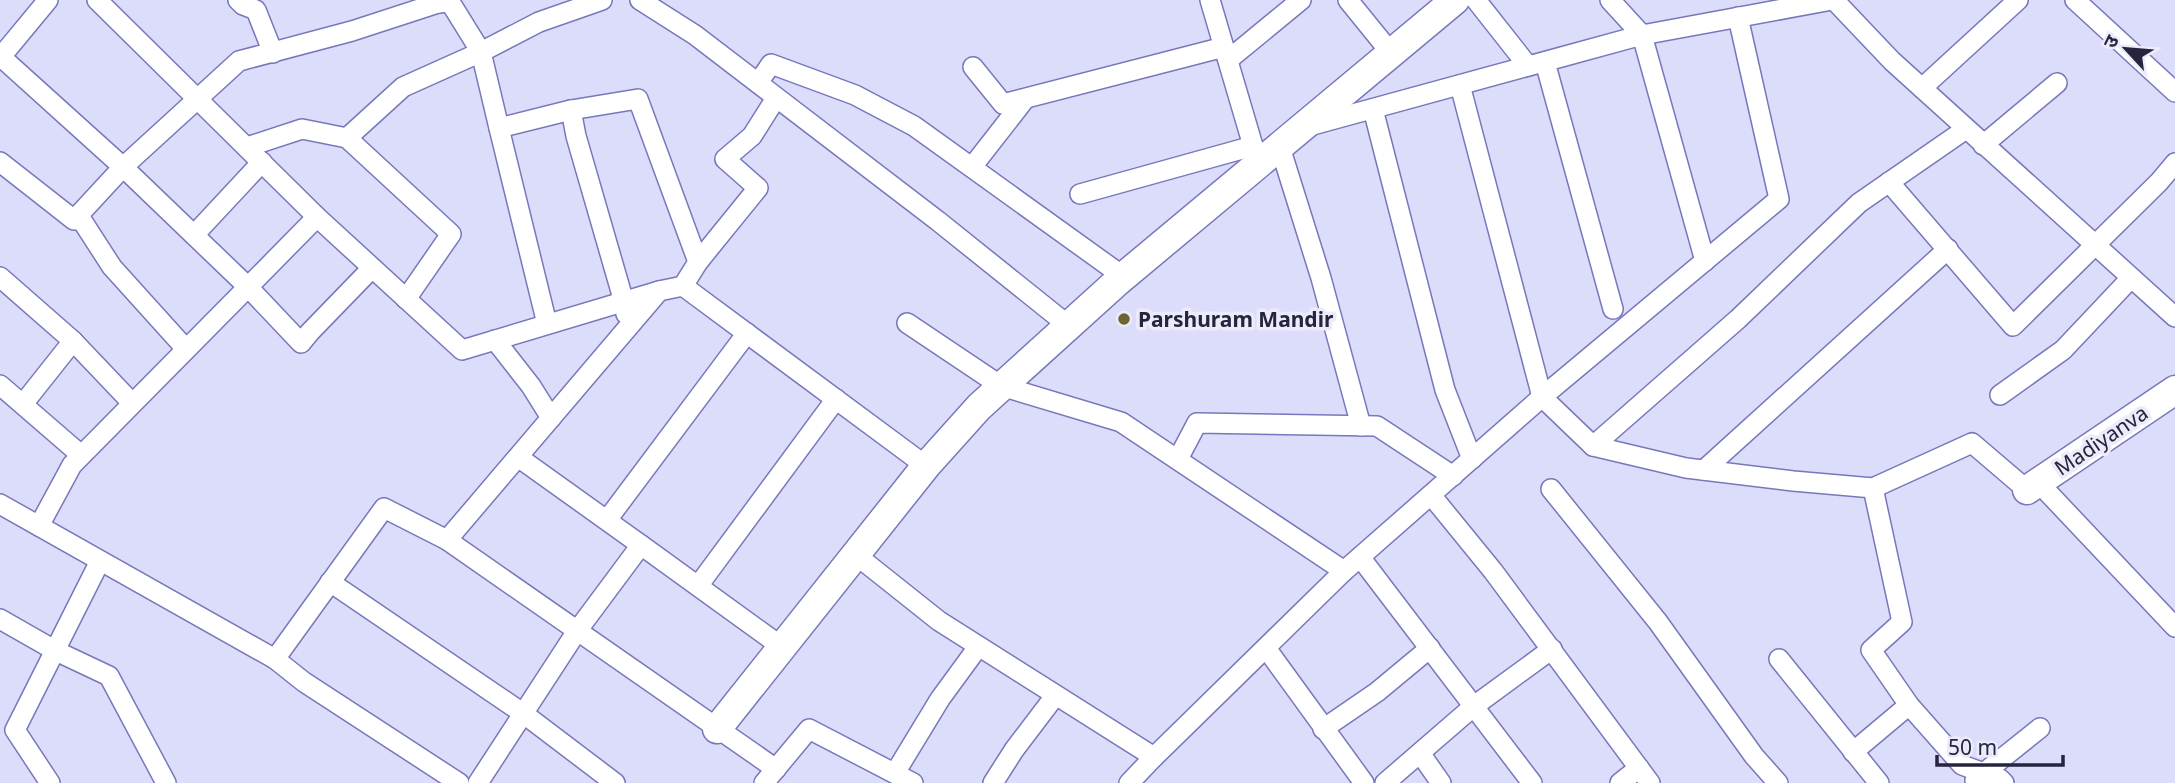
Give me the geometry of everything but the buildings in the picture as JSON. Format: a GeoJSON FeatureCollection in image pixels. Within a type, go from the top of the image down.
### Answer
{"type":"FeatureCollection","features":[{"type":"Feature","properties":{"kind":"street"},"geometry":{"type":"LineString","coordinates":[[48,0],[0,57],[123,167],[248,286],[301,343],[372,268]]}},
{"type":"Feature","properties":{"kind":"street"},"geometry":{"type":"LineString","coordinates":[[98,0],[317,217],[462,350],[683,286],[698,262],[758,188],[725,159],[752,136],[776,98]]}},
{"type":"Feature","properties":{"kind":"street"},"geometry":{"type":"LineString","coordinates":[[347,138],[403,87],[539,22],[602,0]]}},
{"type":"Feature","properties":{"kind":"street"},"geometry":{"type":"LineString","coordinates":[[640,0],[695,35],[938,221],[1069,326]]}},
{"type":"Feature","properties":{"kind":"street"},"geometry":{"type":"LineString","coordinates":[[1210,0],[1226,54],[1264,152],[1321,278],[1361,426]]}},
{"type":"Feature","properties":{"kind":"street"},"geometry":{"type":"LineString","coordinates":[[973,67],[1003,104],[1226,54],[1301,0]]}},
{"type":"Feature","properties":{"kind":"street"},"geometry":{"type":"LineString","coordinates":[[1348,0],[1391,54]]}},
{"type":"Feature","properties":{"kind":"street"},"geometry":{"type":"LineString","coordinates":[[717,729],[926,466],[979,407],[1264,152],[1301,128],[1455,0]]}},
{"type":"Feature","properties":{"kind":"street"},"geometry":{"type":"LineString","coordinates":[[1476,0],[1537,64],[1613,309]]}},
{"type":"Feature","properties":{"kind":"street"},"geometry":{"type":"LineString","coordinates":[[1610,0],[1642,35],[1705,261]]}},
{"type":"Feature","properties":{"kind":"street"},"geometry":{"type":"LineString","coordinates":[[1301,128],[1642,35],[1833,0],[1922,89],[2175,317]]}},
{"type":"Feature","properties":{"kind":"street"},"geometry":{"type":"LineString","coordinates":[[1922,89],[2018,0]]}},
{"type":"Feature","properties":{"kind":"street"},"geometry":{"type":"LineString","coordinates":[[2075,0],[2175,92]]}},
{"type":"Feature","properties":{"kind":"street"},"geometry":{"type":"LineString","coordinates":[[0,162],[74,220],[123,167],[239,61],[352,31],[435,1],[450,2],[481,52],[547,324]]}},
{"type":"Feature","properties":{"kind":"street"},"geometry":{"type":"LineString","coordinates":[[252,3],[273,53]]}},
{"type":"Feature","properties":{"kind":"street"},"geometry":{"type":"LineString","coordinates":[[1129,783],[1344,571],[1542,397],[1779,199],[1738,18]]}},
{"type":"Feature","properties":{"kind":"street"},"geometry":{"type":"LineString","coordinates":[[758,83],[771,64],[855,95],[914,126],[1124,277]]}},
{"type":"Feature","properties":{"kind":"street"},"geometry":{"type":"LineString","coordinates":[[1983,145],[2057,83]]}},
{"type":"Feature","properties":{"kind":"street"},"geometry":{"type":"LineString","coordinates":[[1460,85],[1542,397],[1593,446],[1686,468],[1873,488],[1972,443],[2032,486],[2175,626]]}},
{"type":"Feature","properties":{"kind":"street"},"geometry":{"type":"LineString","coordinates":[[499,128],[571,110],[638,99],[698,262]]}},
{"type":"Feature","properties":{"kind":"street"},"geometry":{"type":"LineString","coordinates":[[972,167],[1025,99]]}},
{"type":"Feature","properties":{"kind":"street"},"geometry":{"type":"LineString","coordinates":[[1373,109],[1445,390],[1472,459]]}},
{"type":"Feature","properties":{"kind":"street"},"geometry":{"type":"LineString","coordinates":[[571,110],[628,328]]}},
{"type":"Feature","properties":{"kind":"street"},"geometry":{"type":"LineString","coordinates":[[247,146],[302,129],[347,138],[451,233],[406,299]]}},
{"type":"Feature","properties":{"kind":"street"},"geometry":{"type":"LineString","coordinates":[[1593,446],[1738,319],[1859,203],[1966,129]]}},
{"type":"Feature","properties":{"kind":"street"},"geometry":{"type":"LineString","coordinates":[[1080,194],[1264,152]]}},
{"type":"Feature","properties":{"kind":"street"},"geometry":{"type":"LineString","coordinates":[[194,235],[262,162]]}},
{"type":"Feature","properties":{"kind":"street"},"geometry":{"type":"LineString","coordinates":[[1889,182],[2013,326],[2159,183],[2175,163]]}},
{"type":"Feature","properties":{"kind":"street"},"geometry":{"type":"LineString","coordinates":[[79,216],[112,267],[186,349]]}},
{"type":"Feature","properties":{"kind":"street"},"geometry":{"type":"LineString","coordinates":[[39,526],[72,465],[317,217]]}},
{"type":"Feature","properties":{"kind":"street"},"geometry":{"type":"LineString","coordinates":[[1704,470],[1948,249]]}},
{"type":"Feature","properties":{"kind":"street"},"geometry":{"type":"LineString","coordinates":[[0,277],[74,341],[132,403]]}},
{"type":"Feature","properties":{"kind":"street"},"geometry":{"type":"LineString","coordinates":[[2000,395],[2063,350],[2131,278]]}},
{"type":"Feature","properties":{"kind":"street"},"geometry":{"type":"LineString","coordinates":[[683,286],[926,466]]}},
{"type":"Feature","properties":{"kind":"street"},"geometry":{"type":"LineString","coordinates":[[447,540],[659,291]]}},
{"type":"Feature","properties":{"kind":"street"},"geometry":{"type":"LineString","coordinates":[[907,323],[1001,386],[1121,422],[1344,571]]}},
{"type":"Feature","properties":{"kind":"street"},"geometry":{"type":"LineString","coordinates":[[607,520],[747,333]]}},
{"type":"Feature","properties":{"kind":"street"},"geometry":{"type":"LineString","coordinates":[[495,340],[531,386],[551,418]]}},
{"type":"Feature","properties":{"kind":"street"},"geometry":{"type":"LineString","coordinates":[[23,404],[74,341]]}},
{"type":"Feature","properties":{"kind":"street"},"geometry":{"type":"LineString","coordinates":[[0,385],[81,455]]}},
{"type":"Feature","properties":{"kind":"street","name":"Madiyanva"},"geometry":{"type":"LineString","coordinates":[[2032,486],[2175,390]]}},
{"type":"Feature","properties":{"kind":"street"},"geometry":{"type":"LineString","coordinates":[[698,586],[836,399]]}},
{"type":"Feature","properties":{"kind":"street"},"geometry":{"type":"LineString","coordinates":[[1178,459],[1197,424],[1377,426],[1453,476]]}},
{"type":"Feature","properties":{"kind":"street"},"geometry":{"type":"LineString","coordinates":[[517,457],[782,647]]}},
{"type":"Feature","properties":{"kind":"street"},"geometry":{"type":"LineString","coordinates":[[1873,488],[1902,622],[1871,650],[1909,705],[1962,765],[1977,778],[2000,779],[2004,783]]}},
{"type":"Feature","properties":{"kind":"street"},"geometry":{"type":"LineString","coordinates":[[1551,489],[1658,622],[1754,756],[1778,783]]}},
{"type":"Feature","properties":{"kind":"street"},"geometry":{"type":"LineString","coordinates":[[1431,495],[1493,571],[1644,776],[1620,783]]}},
{"type":"Feature","properties":{"kind":"street"},"geometry":{"type":"LineString","coordinates":[[0,505],[275,659],[304,682],[459,783]]}},
{"type":"Feature","properties":{"kind":"street"},"geometry":{"type":"LineString","coordinates":[[275,659],[384,508],[447,540],[717,729],[770,776],[809,729],[914,783]]}},
{"type":"Feature","properties":{"kind":"street"},"geometry":{"type":"LineString","coordinates":[[478,783],[577,631],[641,545]]}},
{"type":"Feature","properties":{"kind":"street"},"geometry":{"type":"LineString","coordinates":[[856,555],[939,621],[1154,757]]}},
{"type":"Feature","properties":{"kind":"street"},"geometry":{"type":"LineString","coordinates":[[1360,557],[1532,783]]}},
{"type":"Feature","properties":{"kind":"street"},"geometry":{"type":"LineString","coordinates":[[50,783],[15,730],[100,561]]}},
{"type":"Feature","properties":{"kind":"street"},"geometry":{"type":"LineString","coordinates":[[330,582],[524,714],[615,783]]}},
{"type":"Feature","properties":{"kind":"street"},"geometry":{"type":"LineString","coordinates":[[0,619],[109,676],[166,783]]}},
{"type":"Feature","properties":{"kind":"street"},"geometry":{"type":"LineString","coordinates":[[895,774],[940,699],[978,647]]}},
{"type":"Feature","properties":{"kind":"street"},"geometry":{"type":"LineString","coordinates":[[1266,648],[1364,783]]}},
{"type":"Feature","properties":{"kind":"street"},"geometry":{"type":"LineString","coordinates":[[1323,729],[1377,692],[1430,648]]}},
{"type":"Feature","properties":{"kind":"street"},"geometry":{"type":"LineString","coordinates":[[1385,783],[1474,706],[1552,649]]}},
{"type":"Feature","properties":{"kind":"street"},"geometry":{"type":"LineString","coordinates":[[1779,659],[1879,783]]}},
{"type":"Feature","properties":{"kind":"street"},"geometry":{"type":"LineString","coordinates":[[993,783],[1055,696]]}},
{"type":"Feature","properties":{"kind":"street"},"geometry":{"type":"LineString","coordinates":[[1853,752],[1909,705]]}},
{"type":"Feature","properties":{"kind":"street"},"geometry":{"type":"LineString","coordinates":[[1977,778],[2040,728]]}},
{"type":"Feature","properties":{"kind":"street"},"geometry":{"type":"LineString","coordinates":[[1420,754],[1441,783]]}},
{"type":"Feature","properties":{"kind":"place","name":"Parshuram Mandir"},"geometry":{"type":"Point","coordinates":[1124,319]}}]}
